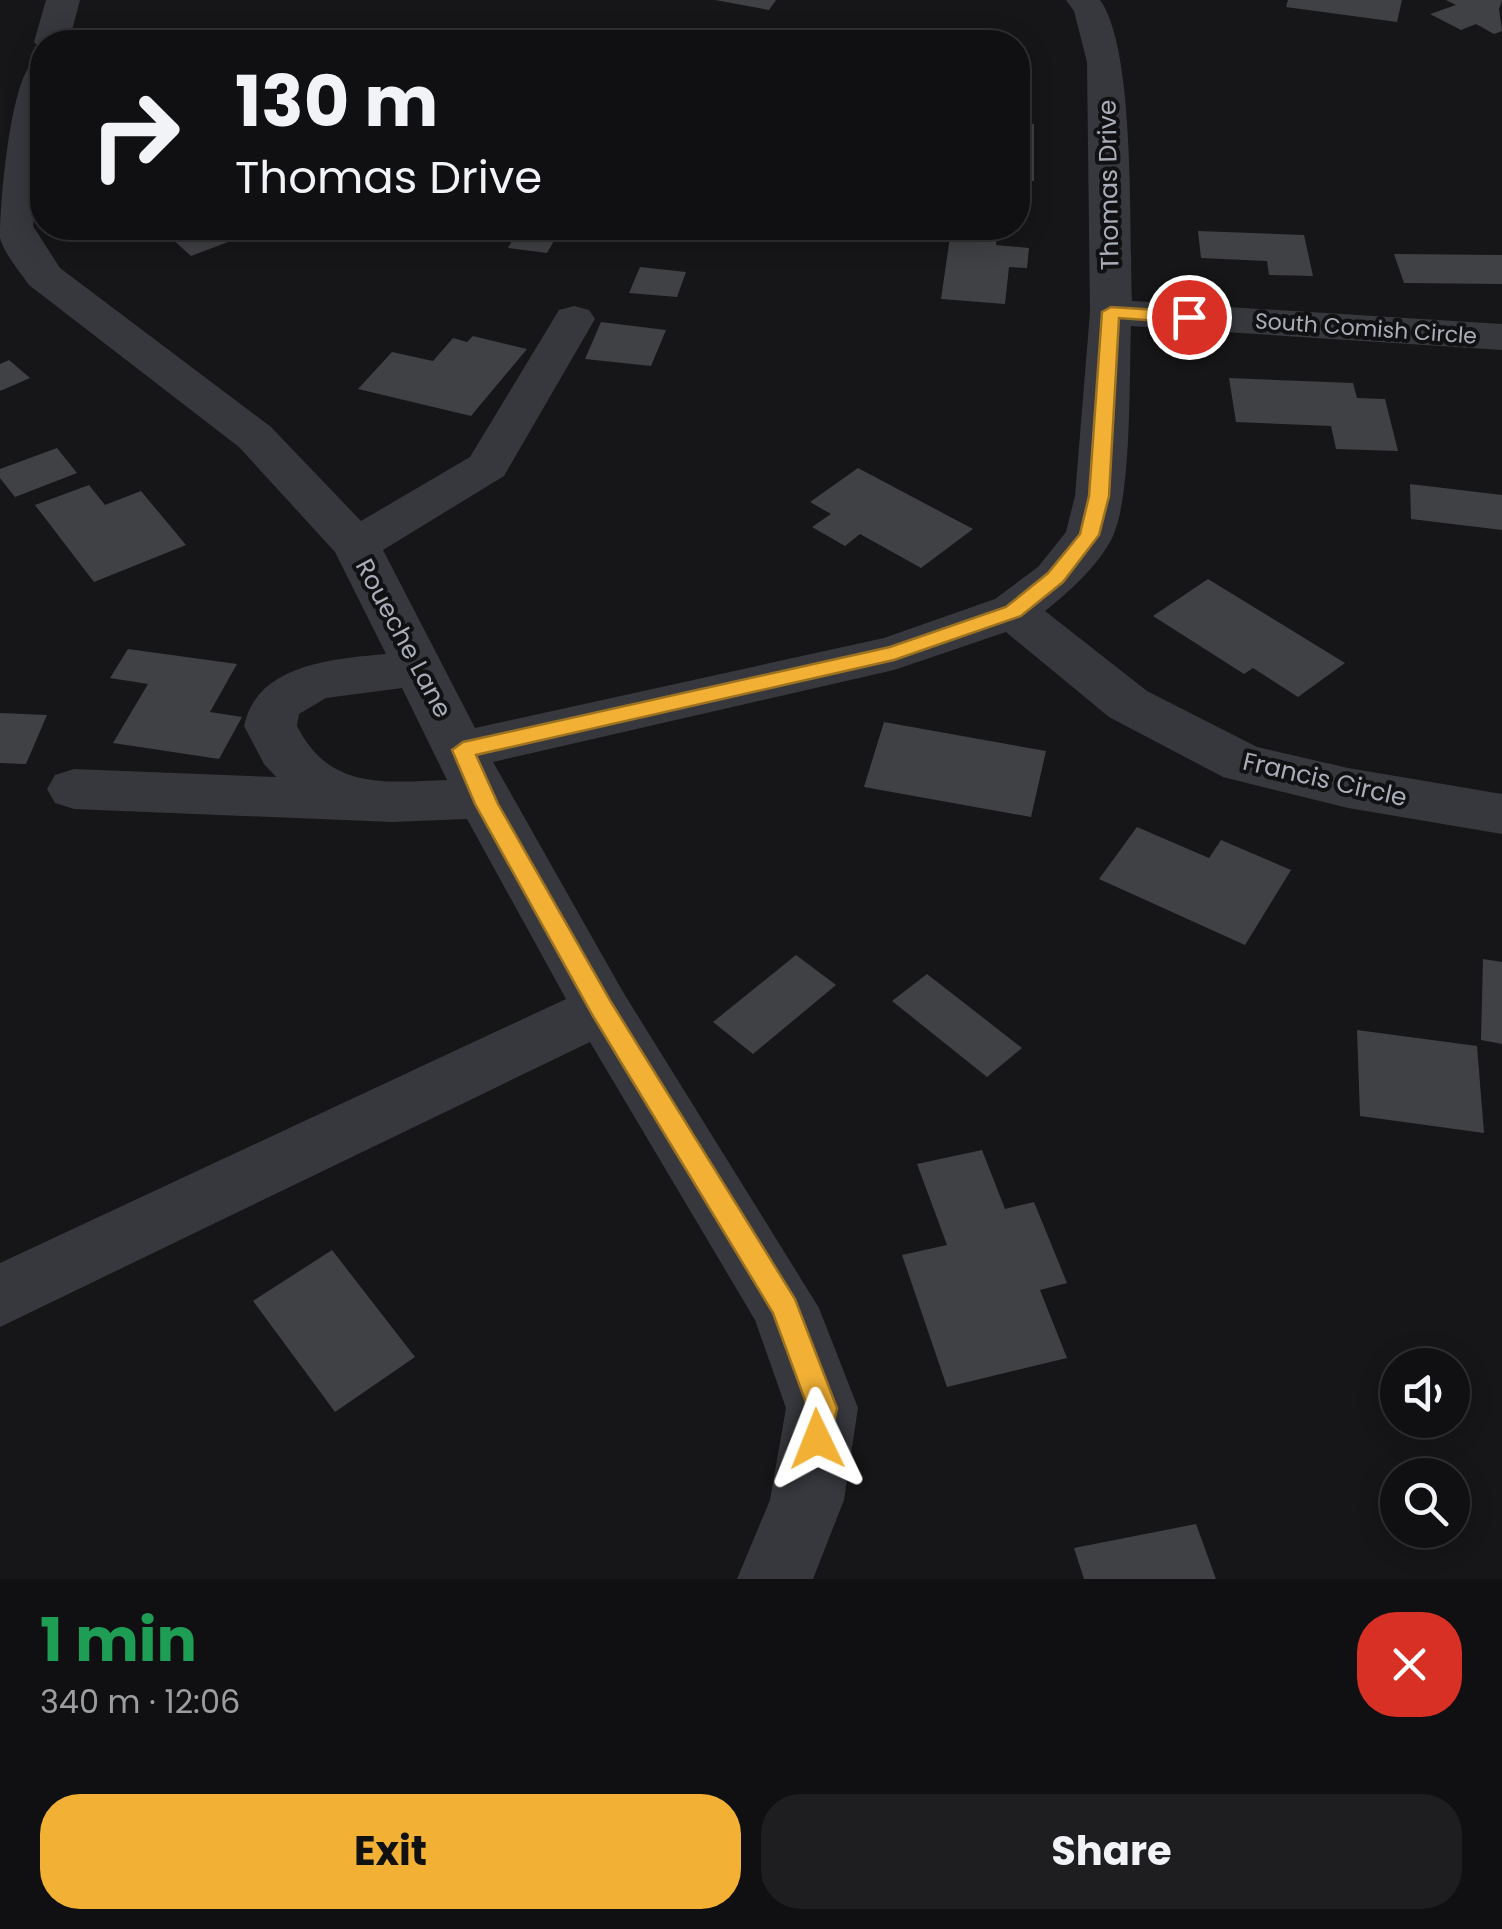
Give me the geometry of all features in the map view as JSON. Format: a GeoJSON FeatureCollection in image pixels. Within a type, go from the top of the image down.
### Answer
{"type":"FeatureCollection","features":[{"type":"Feature","properties":{"kind":"street"},"geometry":{"type":"LineString","coordinates":[[55,30],[63,0]]}},
{"type":"Feature","properties":{"kind":"street","name":"Thomas Drive"},"geometry":{"type":"LineString","coordinates":[[74,789],[343,800],[473,774],[894,653],[1013,612],[1056,578],[1089,535],[1099,496],[1111,312],[1105,62],[1091,11],[1083,0]]}},
{"type":"Feature","properties":{"kind":"street","name":"Roueche Lane"},"geometry":{"type":"LineString","coordinates":[[30,120],[6,227],[44,276],[255,437],[356,546],[473,774],[602,1009],[785,1308],[822,1408],[806,1500],[775,1579]]}},
{"type":"Feature","properties":{"kind":"street","name":"South Comish Circle"},"geometry":{"type":"LineString","coordinates":[[1111,312],[1502,337]]}},
{"type":"Feature","properties":{"kind":"street"},"geometry":{"type":"LineString","coordinates":[[356,546],[488,466],[574,319]]}},
{"type":"Feature","properties":{"kind":"street","name":"Francis Circle"},"geometry":{"type":"LineString","coordinates":[[1013,612],[1128,704],[1242,763],[1348,788],[1502,814]]}},
{"type":"Feature","properties":{"kind":"street"},"geometry":{"type":"LineString","coordinates":[[343,800],[292,762],[275,736],[271,714],[282,695],[317,681],[420,670]]}},
{"type":"Feature","properties":{"kind":"street"},"geometry":{"type":"LineString","coordinates":[[0,1296],[602,1009]]}},
{"type":"Feature","properties":{"kind":"building"},"geometry":{"type":"Polygon","coordinates":[[[715,0],[776,0],[769,10],[715,0]]]}},
{"type":"Feature","properties":{"kind":"building"},"geometry":{"type":"Polygon","coordinates":[[[1288,0],[1402,0],[1397,22],[1286,7],[1288,0]]]}},
{"type":"Feature","properties":{"kind":"building"},"geometry":{"type":"Polygon","coordinates":[[[1446,0],[1502,0],[1502,31],[1494,34],[1476,24],[1461,30],[1430,14],[1456,5],[1446,0]]]}},
{"type":"Feature","properties":{"kind":"building"},"geometry":{"type":"Polygon","coordinates":[[[1030,124],[1034,124],[1034,181],[1030,181],[1030,124]]]}},
{"type":"Feature","properties":{"kind":"building"},"geometry":{"type":"Polygon","coordinates":[[[1198,231],[1304,235],[1313,276],[1269,275],[1267,261],[1201,258],[1198,231]]]}},
{"type":"Feature","properties":{"kind":"building"},"geometry":{"type":"Polygon","coordinates":[[[173,240],[233,240],[191,256],[173,240]]]}},
{"type":"Feature","properties":{"kind":"building"},"geometry":{"type":"Polygon","coordinates":[[[513,240],[555,240],[547,253],[508,248],[513,240]]]}},
{"type":"Feature","properties":{"kind":"building"},"geometry":{"type":"Polygon","coordinates":[[[950,240],[996,240],[996,245],[1029,248],[1027,268],[1009,267],[1005,304],[941,299],[950,240]]]}},
{"type":"Feature","properties":{"kind":"building"},"geometry":{"type":"Polygon","coordinates":[[[1394,254],[1502,255],[1502,284],[1404,283],[1394,254]]]}},
{"type":"Feature","properties":{"kind":"building"},"geometry":{"type":"Polygon","coordinates":[[[640,267],[686,272],[677,297],[629,293],[640,267]]]}},
{"type":"Feature","properties":{"kind":"building"},"geometry":{"type":"Polygon","coordinates":[[[601,322],[666,330],[651,366],[585,359],[601,322]]]}},
{"type":"Feature","properties":{"kind":"building"},"geometry":{"type":"Polygon","coordinates":[[[473,336],[527,349],[471,416],[358,389],[392,352],[433,361],[453,338],[467,342],[473,336]]]}},
{"type":"Feature","properties":{"kind":"building"},"geometry":{"type":"Polygon","coordinates":[[[9,360],[30,378],[0,391],[0,364],[9,360]]]}},
{"type":"Feature","properties":{"kind":"building"},"geometry":{"type":"Polygon","coordinates":[[[1229,378],[1353,383],[1357,398],[1385,399],[1398,451],[1336,449],[1331,426],[1236,422],[1229,378]]]}},
{"type":"Feature","properties":{"kind":"building"},"geometry":{"type":"Polygon","coordinates":[[[57,448],[77,473],[15,497],[0,478],[0,469],[57,448]]]}},
{"type":"Feature","properties":{"kind":"building"},"geometry":{"type":"Polygon","coordinates":[[[858,468],[973,529],[921,568],[860,534],[845,546],[812,527],[831,514],[810,502],[858,468]]]}},
{"type":"Feature","properties":{"kind":"building"},"geometry":{"type":"Polygon","coordinates":[[[1410,484],[1502,495],[1502,530],[1411,519],[1410,484]]]}},
{"type":"Feature","properties":{"kind":"building"},"geometry":{"type":"Polygon","coordinates":[[[89,485],[105,505],[141,491],[186,545],[94,582],[35,505],[89,485]]]}},
{"type":"Feature","properties":{"kind":"building"},"geometry":{"type":"Polygon","coordinates":[[[1208,579],[1345,663],[1298,697],[1253,668],[1244,674],[1153,616],[1208,579]]]}},
{"type":"Feature","properties":{"kind":"building"},"geometry":{"type":"Polygon","coordinates":[[[128,649],[237,664],[210,712],[242,717],[219,759],[113,743],[148,684],[110,678],[128,649]]]}},
{"type":"Feature","properties":{"kind":"building"},"geometry":{"type":"Polygon","coordinates":[[[0,713],[47,715],[26,764],[0,763],[0,713]]]}},
{"type":"Feature","properties":{"kind":"building"},"geometry":{"type":"Polygon","coordinates":[[[884,722],[1046,751],[1031,817],[864,787],[884,722]]]}},
{"type":"Feature","properties":{"kind":"building"},"geometry":{"type":"Polygon","coordinates":[[[1137,827],[1209,858],[1221,840],[1291,870],[1245,945],[1099,879],[1137,827]]]}},
{"type":"Feature","properties":{"kind":"building"},"geometry":{"type":"Polygon","coordinates":[[[796,955],[836,985],[753,1054],[713,1022],[796,955]]]}},
{"type":"Feature","properties":{"kind":"building"},"geometry":{"type":"Polygon","coordinates":[[[1483,959],[1502,962],[1502,1044],[1481,1040],[1483,959]]]}},
{"type":"Feature","properties":{"kind":"building"},"geometry":{"type":"Polygon","coordinates":[[[927,974],[1022,1048],[987,1077],[892,1001],[927,974]]]}},
{"type":"Feature","properties":{"kind":"building"},"geometry":{"type":"Polygon","coordinates":[[[1357,1030],[1477,1046],[1484,1133],[1360,1116],[1357,1030]]]}},
{"type":"Feature","properties":{"kind":"building"},"geometry":{"type":"Polygon","coordinates":[[[982,1150],[1005,1209],[1034,1202],[1067,1283],[1040,1290],[1067,1358],[947,1387],[902,1255],[947,1245],[917,1164],[982,1150]]]}},
{"type":"Feature","properties":{"kind":"building"},"geometry":{"type":"Polygon","coordinates":[[[332,1250],[415,1357],[335,1412],[253,1301],[332,1250]]]}},
{"type":"Feature","properties":{"kind":"building"},"geometry":{"type":"Polygon","coordinates":[[[1196,1524],[1216,1579],[1084,1579],[1074,1548],[1196,1524]]]}},
{"type":"Feature","properties":{"kind":"route"},"geometry":{"type":"LineString","coordinates":[[817,1439],[822,1408],[785,1308],[602,1009],[487,804],[463,750],[894,653],[1013,612],[1056,578],[1089,535],[1099,496],[1111,312],[1189,317]]}}]}
